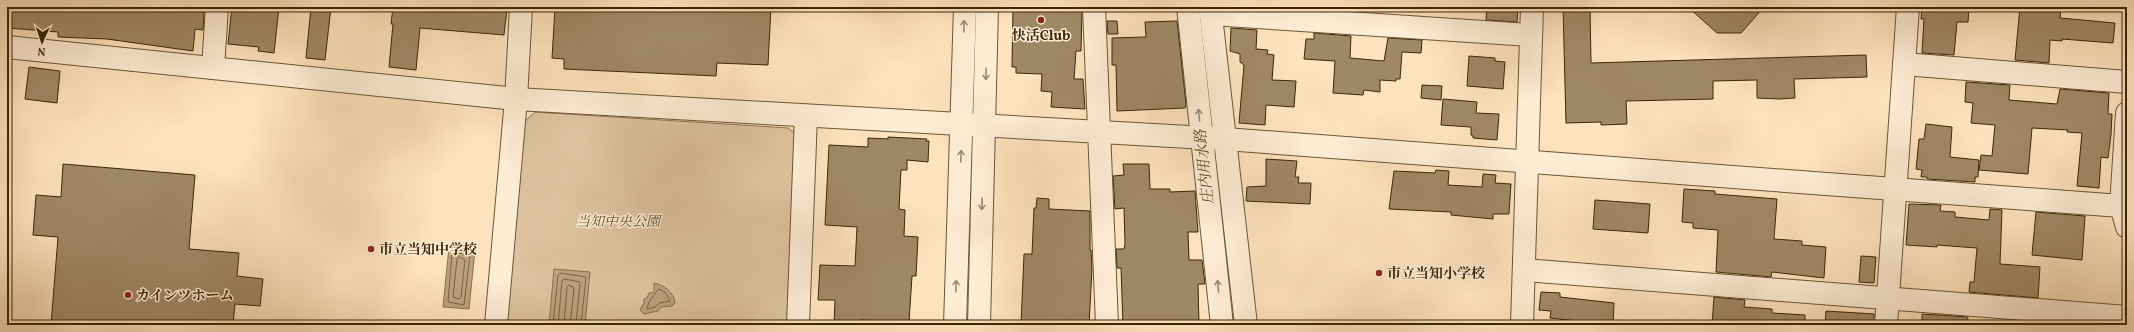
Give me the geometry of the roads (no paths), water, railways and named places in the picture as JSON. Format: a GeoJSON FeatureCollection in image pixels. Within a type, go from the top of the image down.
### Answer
{"type":"FeatureCollection","features":[{"type":"Feature","properties":{"kind":"street"},"geometry":{"type":"LineString","coordinates":[[213,68],[217,7]]}},
{"type":"Feature","properties":{"kind":"street"},"geometry":{"type":"LineString","coordinates":[[496,325],[516,99],[521,7]]}},
{"type":"Feature","properties":{"kind":"street"},"geometry":{"type":"LineString","coordinates":[[955,325],[965,7]]}},
{"type":"Feature","properties":{"kind":"street"},"geometry":{"type":"LineString","coordinates":[[979,325],[987,7]]}},
{"type":"Feature","properties":{"kind":"street"},"geometry":{"type":"LineString","coordinates":[[1094,7],[1107,325]]}},
{"type":"Feature","properties":{"kind":"street"},"geometry":{"type":"LineString","coordinates":[[1188,7],[1214,138],[1246,325]]}},
{"type":"Feature","properties":{"kind":"street"},"geometry":{"type":"LineString","coordinates":[[1522,325],[1532,7]]}},
{"type":"Feature","properties":{"kind":"street"},"geometry":{"type":"LineString","coordinates":[[1886,325],[1908,7]]}},
{"type":"Feature","properties":{"kind":"street"},"geometry":{"type":"LineString","coordinates":[[1222,325],[1214,138],[1211,11],[1531,35]]}},
{"type":"Feature","properties":{"kind":"street"},"geometry":{"type":"LineString","coordinates":[[7,47],[516,99],[1214,138],[2124,205]]}},
{"type":"Feature","properties":{"kind":"street"},"geometry":{"type":"LineString","coordinates":[[1904,64],[2127,82]]}},
{"type":"Feature","properties":{"kind":"street"},"geometry":{"type":"LineString","coordinates":[[2127,113],[2124,205],[2127,226]]}},
{"type":"Feature","properties":{"kind":"street"},"geometry":{"type":"LineString","coordinates":[[798,325],[806,116]]}},
{"type":"Feature","properties":{"kind":"street"},"geometry":{"type":"LineString","coordinates":[[1524,270],[1888,297],[2127,317]]}},
{"type":"Feature","properties":{"kind":"water"},"geometry":{"type":"Polygon","coordinates":[[[449,247],[475,250],[469,309],[443,307],[449,247]]]}},
{"type":"Feature","properties":{"kind":"water"},"geometry":{"type":"Polygon","coordinates":[[[554,269],[590,272],[585,325],[549,325],[554,269]]]}},
{"type":"Feature","properties":{"kind":"water"},"geometry":{"type":"Polygon","coordinates":[[[654,283],[661,285],[671,292],[675,303],[672,306],[661,307],[658,311],[644,314],[640,310],[644,303],[644,299],[647,298],[649,293],[654,292],[654,283]]]}},
{"type":"Feature","properties":{"kind":"place","name":"快活Club"},"geometry":{"type":"Point","coordinates":[1041,20]}},
{"type":"Feature","properties":{"kind":"place","name":"市立当知中学校"},"geometry":{"type":"Point","coordinates":[371,249]}},
{"type":"Feature","properties":{"kind":"place","name":"市立当知小学校"},"geometry":{"type":"Point","coordinates":[1379,273]}},
{"type":"Feature","properties":{"kind":"place","name":"カインツホーム"},"geometry":{"type":"Point","coordinates":[128,295]}},
{"type":"Feature","properties":{"kind":"water label","name":"庄内用水路"},"geometry":{"type":"Point","coordinates":[1204,167]}},
{"type":"Feature","properties":{"kind":"park label","name":"当知中央公園"},"geometry":{"type":"Point","coordinates":[618,221]}}]}
